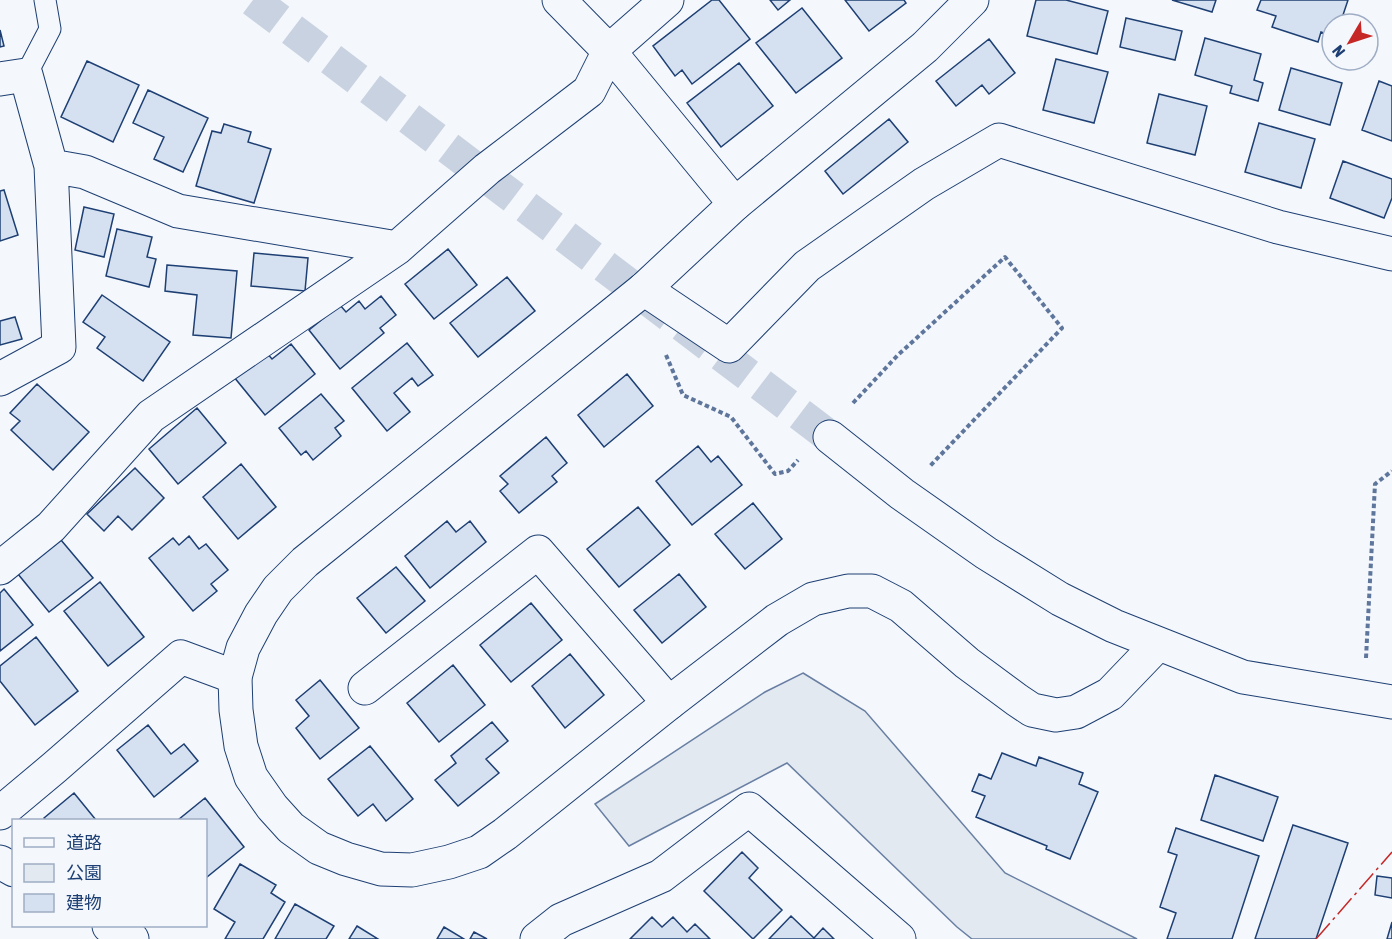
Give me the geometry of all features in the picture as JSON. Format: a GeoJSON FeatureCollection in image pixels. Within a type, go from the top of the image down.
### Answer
{"type":"FeatureCollection","features":[{"type":"Feature","properties":{"kind":"street"},"geometry":{"type":"LineString","coordinates":[[559,0],[609,51],[735,204]]}},
{"type":"Feature","properties":{"kind":"street"},"geometry":{"type":"LineString","coordinates":[[0,568],[51,527],[151,416],[397,248],[487,169],[588,91],[609,51],[667,0]]}},
{"type":"Feature","properties":{"kind":"street"},"geometry":{"type":"LineString","coordinates":[[972,0],[924,47],[735,204],[644,289],[304,562],[278,589],[261,614],[243,648],[235,676],[236,710],[241,746],[251,777],[272,807],[291,828],[320,848],[346,859],[381,869],[412,870],[449,862],[479,852],[777,620],[813,599],[848,591],[872,591],[901,606],[967,663],[1032,710],[1056,715],[1076,712],[1110,694],[1158,644]]}},
{"type":"Feature","properties":{"kind":"street"},"geometry":{"type":"LineString","coordinates":[[0,379],[58,347],[51,166],[13,77]]}},
{"type":"Feature","properties":{"kind":"street"},"geometry":{"type":"LineString","coordinates":[[644,289],[729,346],[807,266],[924,184],[999,140],[1278,227],[1392,254]]}},
{"type":"Feature","properties":{"kind":"street"},"geometry":{"type":"LineString","coordinates":[[51,166],[85,172],[178,211],[397,248]]}},
{"type":"Feature","properties":{"kind":"street"},"geometry":{"type":"LineString","coordinates":[[817,446],[902,494],[986,553],[1060,599],[1114,626],[1244,677],[1378,700]]}},
{"type":"Feature","properties":{"kind":"street"},"geometry":{"type":"LineString","coordinates":[[365,688],[538,552],[669,703]]}},
{"type":"Feature","properties":{"kind":"street"},"geometry":{"type":"LineString","coordinates":[[0,813],[181,657],[235,676]]}},
{"type":"Feature","properties":{"kind":"street"},"geometry":{"type":"LineString","coordinates":[[560,933],[661,876],[749,809],[899,939]]}},
{"type":"Feature","properties":{"kind":"street"},"geometry":{"type":"LineString","coordinates":[[111,927],[132,939]]}},
{"type":"Feature","properties":{"kind":"lane"},"geometry":{"type":"LineString","coordinates":[[13,77],[50,29],[45,0]]}},
{"type":"Feature","properties":{"kind":"path"},"geometry":{"type":"LineString","coordinates":[[851,404],[898,355],[1005,256],[1062,328],[902,494]]}},
{"type":"Feature","properties":{"kind":"path"},"geometry":{"type":"LineString","coordinates":[[665,355],[683,395],[731,417],[775,474],[788,471],[817,446]]}},
{"type":"Feature","properties":{"kind":"path"},"geometry":{"type":"LineString","coordinates":[[1378,700],[1375,484],[1392,471]]}},
{"type":"Feature","properties":{"kind":"green space"},"geometry":{"type":"Polygon","coordinates":[[[803,673],[865,711],[1005,873],[1137,939],[972,939],[787,763],[629,846],[595,804],[765,692],[803,673]]]}},
{"type":"Feature","properties":{"kind":"building"},"geometry":{"type":"Polygon","coordinates":[[[712,0],[719,0],[750,39],[692,84],[682,70],[675,76],[653,46],[712,0]]]}},
{"type":"Feature","properties":{"kind":"building"},"geometry":{"type":"Polygon","coordinates":[[[770,0],[790,0],[778,10],[770,0]]]}},
{"type":"Feature","properties":{"kind":"building"},"geometry":{"type":"Polygon","coordinates":[[[845,0],[904,0],[906,3],[869,31],[845,0]]]}},
{"type":"Feature","properties":{"kind":"building"},"geometry":{"type":"Polygon","coordinates":[[[1036,0],[1066,0],[1108,11],[1097,54],[1027,36],[1036,0]]]}},
{"type":"Feature","properties":{"kind":"building"},"geometry":{"type":"Polygon","coordinates":[[[1172,0],[1216,0],[1212,12],[1172,0]]]}},
{"type":"Feature","properties":{"kind":"building"},"geometry":{"type":"Polygon","coordinates":[[[1261,0],[1348,0],[1344,12],[1320,12],[1318,42],[1272,27],[1276,16],[1257,10],[1261,0]]]}},
{"type":"Feature","properties":{"kind":"building"},"geometry":{"type":"Polygon","coordinates":[[[802,8],[842,58],[796,93],[756,43],[802,8]]]}},
{"type":"Feature","properties":{"kind":"building"},"geometry":{"type":"Polygon","coordinates":[[[1126,18],[1182,31],[1175,60],[1120,47],[1126,18]]]}},
{"type":"Feature","properties":{"kind":"building"},"geometry":{"type":"Polygon","coordinates":[[[0,30],[4,46],[0,47],[0,30]]]}},
{"type":"Feature","properties":{"kind":"building"},"geometry":{"type":"Polygon","coordinates":[[[1205,38],[1261,54],[1254,80],[1263,83],[1258,101],[1230,93],[1232,86],[1195,75],[1205,38]]]}},
{"type":"Feature","properties":{"kind":"building"},"geometry":{"type":"Polygon","coordinates":[[[989,39],[1015,73],[989,94],[982,85],[956,106],[936,81],[989,39]]]}},
{"type":"Feature","properties":{"kind":"building"},"geometry":{"type":"Polygon","coordinates":[[[1056,59],[1108,72],[1094,123],[1043,110],[1056,59]]]}},
{"type":"Feature","properties":{"kind":"building"},"geometry":{"type":"Polygon","coordinates":[[[87,61],[139,85],[113,142],[61,117],[87,61]]]}},
{"type":"Feature","properties":{"kind":"building"},"geometry":{"type":"Polygon","coordinates":[[[739,63],[773,106],[721,147],[687,103],[739,63]]]}},
{"type":"Feature","properties":{"kind":"building"},"geometry":{"type":"Polygon","coordinates":[[[1291,68],[1342,83],[1330,125],[1279,110],[1291,68]]]}},
{"type":"Feature","properties":{"kind":"building"},"geometry":{"type":"Polygon","coordinates":[[[1379,81],[1392,86],[1392,141],[1362,130],[1379,81]]]}},
{"type":"Feature","properties":{"kind":"building"},"geometry":{"type":"Polygon","coordinates":[[[148,90],[208,118],[183,172],[154,159],[164,137],[133,123],[148,90]]]}},
{"type":"Feature","properties":{"kind":"building"},"geometry":{"type":"Polygon","coordinates":[[[1159,94],[1207,106],[1195,155],[1147,143],[1159,94]]]}},
{"type":"Feature","properties":{"kind":"building"},"geometry":{"type":"Polygon","coordinates":[[[889,119],[908,142],[843,194],[825,171],[889,119]]]}},
{"type":"Feature","properties":{"kind":"building"},"geometry":{"type":"Polygon","coordinates":[[[1259,123],[1315,139],[1301,188],[1245,172],[1259,123]]]}},
{"type":"Feature","properties":{"kind":"building"},"geometry":{"type":"Polygon","coordinates":[[[224,124],[251,132],[248,142],[271,149],[254,203],[196,186],[212,131],[221,133],[224,124]]]}},
{"type":"Feature","properties":{"kind":"building"},"geometry":{"type":"Polygon","coordinates":[[[1343,161],[1392,179],[1392,198],[1384,218],[1330,198],[1343,161]]]}},
{"type":"Feature","properties":{"kind":"building"},"geometry":{"type":"Polygon","coordinates":[[[4,190],[18,235],[0,241],[0,191],[4,190]]]}},
{"type":"Feature","properties":{"kind":"building"},"geometry":{"type":"Polygon","coordinates":[[[84,207],[114,214],[104,257],[75,250],[84,207]]]}},
{"type":"Feature","properties":{"kind":"building"},"geometry":{"type":"Polygon","coordinates":[[[117,229],[152,237],[147,257],[156,259],[149,287],[106,276],[117,229]]]}},
{"type":"Feature","properties":{"kind":"building"},"geometry":{"type":"Polygon","coordinates":[[[448,249],[477,285],[434,319],[405,284],[448,249]]]}},
{"type":"Feature","properties":{"kind":"building"},"geometry":{"type":"Polygon","coordinates":[[[254,253],[308,258],[305,291],[251,286],[254,253]]]}},
{"type":"Feature","properties":{"kind":"building"},"geometry":{"type":"Polygon","coordinates":[[[167,265],[237,271],[231,338],[193,335],[197,295],[165,291],[167,265]]]}},
{"type":"Feature","properties":{"kind":"building"},"geometry":{"type":"Polygon","coordinates":[[[507,277],[535,311],[478,357],[450,323],[507,277]]]}},
{"type":"Feature","properties":{"kind":"building"},"geometry":{"type":"Polygon","coordinates":[[[102,295],[170,342],[143,381],[97,348],[105,337],[83,322],[102,295]]]}},
{"type":"Feature","properties":{"kind":"building"},"geometry":{"type":"Polygon","coordinates":[[[381,296],[396,315],[380,328],[384,333],[340,369],[309,330],[340,305],[346,312],[359,301],[365,309],[381,296]]]}},
{"type":"Feature","properties":{"kind":"building"},"geometry":{"type":"Polygon","coordinates":[[[15,317],[22,339],[0,345],[0,321],[15,317]]]}},
{"type":"Feature","properties":{"kind":"building"},"geometry":{"type":"Polygon","coordinates":[[[407,343],[433,375],[418,386],[412,378],[394,393],[410,412],[387,431],[352,388],[407,343]]]}},
{"type":"Feature","properties":{"kind":"building"},"geometry":{"type":"Polygon","coordinates":[[[291,344],[315,374],[265,415],[234,377],[266,352],[272,359],[291,344]]]}},
{"type":"Feature","properties":{"kind":"building"},"geometry":{"type":"Polygon","coordinates":[[[627,374],[653,406],[604,447],[578,415],[627,374]]]}},
{"type":"Feature","properties":{"kind":"building"},"geometry":{"type":"Polygon","coordinates":[[[37,384],[89,432],[53,470],[11,430],[20,421],[10,413],[37,384]]]}},
{"type":"Feature","properties":{"kind":"building"},"geometry":{"type":"Polygon","coordinates":[[[321,394],[344,421],[335,428],[341,436],[313,460],[306,451],[301,455],[279,428],[321,394]]]}},
{"type":"Feature","properties":{"kind":"building"},"geometry":{"type":"Polygon","coordinates":[[[197,408],[226,443],[178,484],[149,449],[197,408]]]}},
{"type":"Feature","properties":{"kind":"building"},"geometry":{"type":"Polygon","coordinates":[[[546,437],[567,463],[552,476],[557,482],[519,513],[500,491],[508,484],[500,476],[546,437]]]}},
{"type":"Feature","properties":{"kind":"building"},"geometry":{"type":"Polygon","coordinates":[[[698,446],[711,462],[718,456],[742,485],[692,525],[656,481],[698,446]]]}},
{"type":"Feature","properties":{"kind":"building"},"geometry":{"type":"Polygon","coordinates":[[[241,464],[276,507],[238,539],[203,497],[241,464]]]}},
{"type":"Feature","properties":{"kind":"building"},"geometry":{"type":"Polygon","coordinates":[[[135,468],[164,498],[132,530],[118,516],[104,531],[87,514],[135,468]]]}},
{"type":"Feature","properties":{"kind":"building"},"geometry":{"type":"Polygon","coordinates":[[[753,503],[782,539],[745,569],[715,534],[753,503]]]}},
{"type":"Feature","properties":{"kind":"building"},"geometry":{"type":"Polygon","coordinates":[[[638,507],[670,545],[619,587],[587,549],[638,507]]]}},
{"type":"Feature","properties":{"kind":"building"},"geometry":{"type":"Polygon","coordinates":[[[447,521],[456,532],[470,521],[486,542],[430,588],[405,556],[447,521]]]}},
{"type":"Feature","properties":{"kind":"building"},"geometry":{"type":"Polygon","coordinates":[[[189,536],[199,549],[206,544],[228,570],[211,584],[217,591],[193,611],[149,558],[173,538],[179,545],[189,536]]]}},
{"type":"Feature","properties":{"kind":"building"},"geometry":{"type":"Polygon","coordinates":[[[61,540],[93,578],[49,612],[18,574],[61,540]]]}},
{"type":"Feature","properties":{"kind":"building"},"geometry":{"type":"Polygon","coordinates":[[[396,567],[425,601],[386,633],[357,598],[396,567]]]}},
{"type":"Feature","properties":{"kind":"building"},"geometry":{"type":"Polygon","coordinates":[[[679,574],[706,607],[662,643],[634,610],[679,574]]]}},
{"type":"Feature","properties":{"kind":"building"},"geometry":{"type":"Polygon","coordinates":[[[100,582],[144,637],[108,666],[64,611],[100,582]]]}},
{"type":"Feature","properties":{"kind":"building"},"geometry":{"type":"Polygon","coordinates":[[[4,589],[33,625],[0,651],[0,593],[4,589]]]}},
{"type":"Feature","properties":{"kind":"building"},"geometry":{"type":"Polygon","coordinates":[[[531,603],[562,640],[511,682],[480,645],[531,603]]]}},
{"type":"Feature","properties":{"kind":"building"},"geometry":{"type":"Polygon","coordinates":[[[36,637],[78,691],[35,725],[0,681],[0,666],[36,637]]]}},
{"type":"Feature","properties":{"kind":"building"},"geometry":{"type":"Polygon","coordinates":[[[570,654],[604,695],[565,728],[532,686],[570,654]]]}},
{"type":"Feature","properties":{"kind":"building"},"geometry":{"type":"Polygon","coordinates":[[[453,665],[485,705],[439,742],[407,703],[453,665]]]}},
{"type":"Feature","properties":{"kind":"building"},"geometry":{"type":"Polygon","coordinates":[[[320,680],[359,728],[320,759],[296,728],[309,716],[296,700],[320,680]]]}},
{"type":"Feature","properties":{"kind":"building"},"geometry":{"type":"Polygon","coordinates":[[[492,722],[508,741],[486,759],[499,773],[458,806],[435,780],[456,763],[451,756],[492,722]]]}},
{"type":"Feature","properties":{"kind":"building"},"geometry":{"type":"Polygon","coordinates":[[[148,725],[171,754],[184,744],[198,761],[154,797],[117,750],[148,725]]]}},
{"type":"Feature","properties":{"kind":"building"},"geometry":{"type":"Polygon","coordinates":[[[370,746],[413,799],[386,821],[373,804],[358,816],[328,779],[370,746]]]}},
{"type":"Feature","properties":{"kind":"building"},"geometry":{"type":"Polygon","coordinates":[[[1002,753],[1036,766],[1039,757],[1083,773],[1079,784],[1098,792],[1070,859],[1046,849],[1047,846],[976,817],[985,796],[972,791],[979,774],[991,779],[1002,753]]]}},
{"type":"Feature","properties":{"kind":"building"},"geometry":{"type":"Polygon","coordinates":[[[1215,775],[1278,797],[1263,841],[1201,820],[1215,775]]]}},
{"type":"Feature","properties":{"kind":"building"},"geometry":{"type":"Polygon","coordinates":[[[74,793],[95,819],[45,819],[74,793]]]}},
{"type":"Feature","properties":{"kind":"building"},"geometry":{"type":"Polygon","coordinates":[[[205,798],[244,847],[207,877],[207,819],[179,819],[205,798]]]}},
{"type":"Feature","properties":{"kind":"building"},"geometry":{"type":"Polygon","coordinates":[[[1293,825],[1348,843],[1316,939],[1255,939],[1293,825]]]}},
{"type":"Feature","properties":{"kind":"building"},"geometry":{"type":"Polygon","coordinates":[[[1176,828],[1259,856],[1232,939],[1167,939],[1176,913],[1160,907],[1177,855],[1168,852],[1176,828]]]}},
{"type":"Feature","properties":{"kind":"building"},"geometry":{"type":"Polygon","coordinates":[[[742,852],[758,868],[749,878],[782,910],[753,939],[704,891],[742,852]]]}},
{"type":"Feature","properties":{"kind":"building"},"geometry":{"type":"Polygon","coordinates":[[[240,864],[276,885],[271,893],[285,902],[263,939],[225,939],[235,922],[214,909],[240,864]]]}},
{"type":"Feature","properties":{"kind":"building"},"geometry":{"type":"Polygon","coordinates":[[[1377,876],[1392,878],[1392,898],[1375,895],[1377,876]]]}},
{"type":"Feature","properties":{"kind":"building"},"geometry":{"type":"Polygon","coordinates":[[[295,904],[334,926],[326,939],[275,939],[295,904]]]}},
{"type":"Feature","properties":{"kind":"building"},"geometry":{"type":"Polygon","coordinates":[[[791,916],[814,938],[823,928],[834,939],[769,939],[791,916]]]}},
{"type":"Feature","properties":{"kind":"building"},"geometry":{"type":"Polygon","coordinates":[[[652,917],[662,927],[673,917],[687,932],[695,924],[710,939],[630,939],[652,917]]]}},
{"type":"Feature","properties":{"kind":"building"},"geometry":{"type":"Polygon","coordinates":[[[1392,922],[1392,939],[1387,939],[1392,922]]]}},
{"type":"Feature","properties":{"kind":"building"},"geometry":{"type":"Polygon","coordinates":[[[357,926],[378,939],[349,939],[357,926]]]}},
{"type":"Feature","properties":{"kind":"building"},"geometry":{"type":"Polygon","coordinates":[[[444,927],[464,939],[437,939],[444,927]]]}},
{"type":"Feature","properties":{"kind":"building"},"geometry":{"type":"Polygon","coordinates":[[[474,932],[487,939],[470,939],[474,932]]]}},
{"type":"Feature","properties":{"kind":"tunnel"},"geometry":{"type":"LineString","coordinates":[[253,0],[830,437]]}},
{"type":"Feature","properties":{"kind":"power"},"geometry":{"type":"LineString","coordinates":[[1316,939],[1392,852]]}}]}
